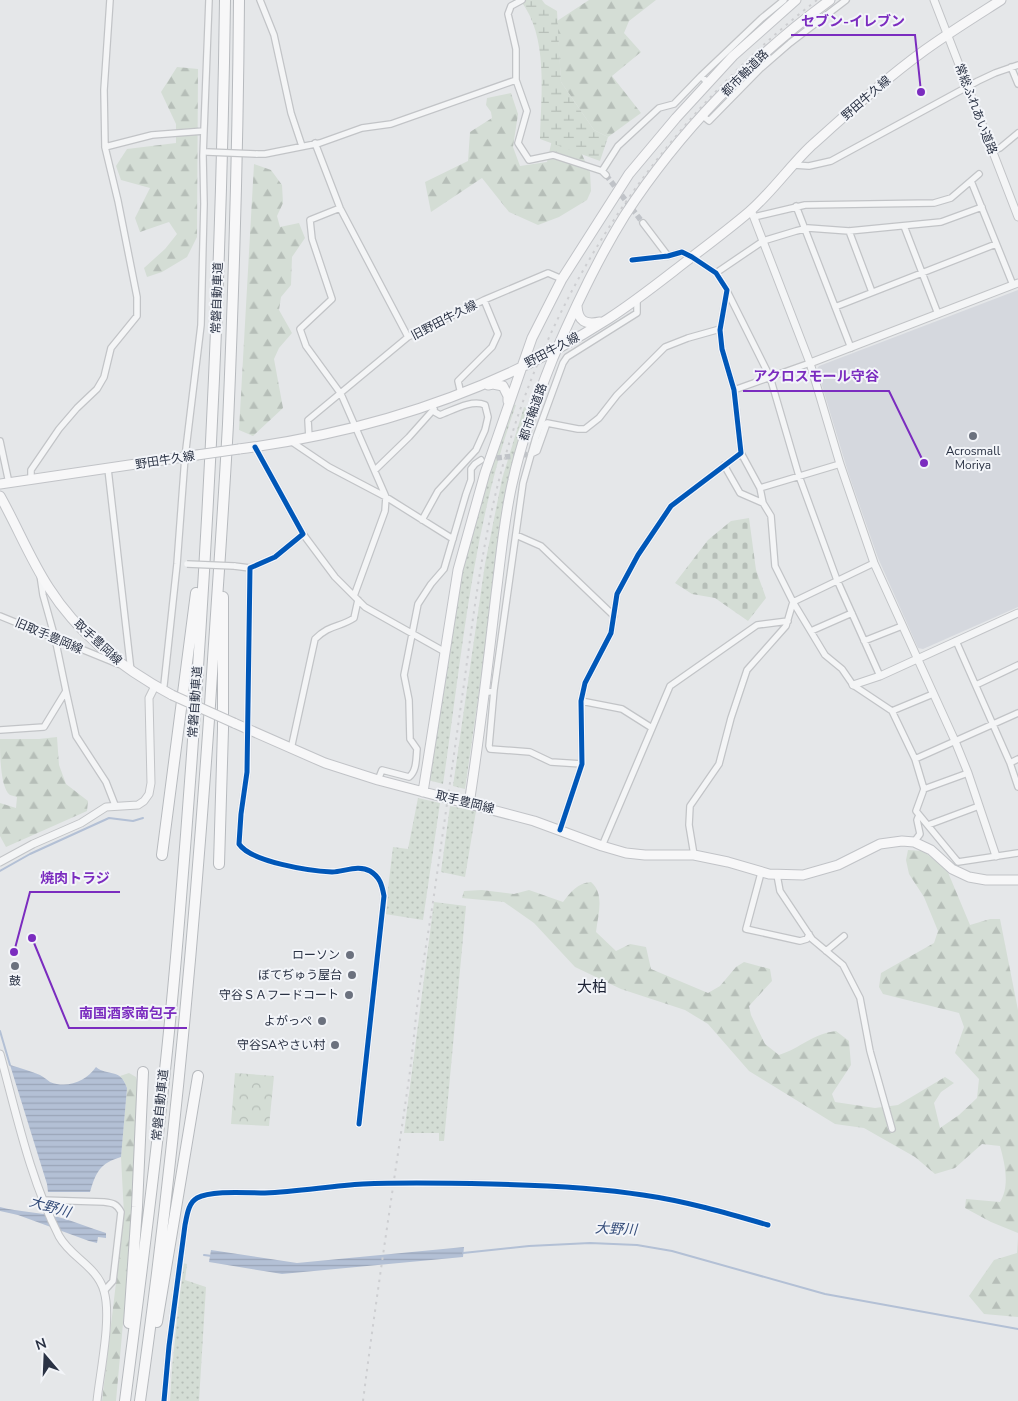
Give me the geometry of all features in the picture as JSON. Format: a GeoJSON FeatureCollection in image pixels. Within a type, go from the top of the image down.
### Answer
{"type":"FeatureCollection","features":[{"type":"Feature","properties":{"kind":"highway","name":"常磐自動車道"},"geometry":{"type":"LineString","coordinates":[[125,1401],[149,1213],[179,921],[209,488],[220,234],[225,0]]}},
{"type":"Feature","properties":{"kind":"highway","name":"常磐自動車道"},"geometry":{"type":"LineString","coordinates":[[141,1398],[194,922],[222,536],[235,232],[239,0]]}},
{"type":"Feature","properties":{"kind":"highway"},"geometry":{"type":"LineString","coordinates":[[162,855],[209,488]]}},
{"type":"Feature","properties":{"kind":"highway"},"geometry":{"type":"LineString","coordinates":[[219,864],[224,634],[222,536]]}},
{"type":"Feature","properties":{"kind":"highway"},"geometry":{"type":"LineString","coordinates":[[125,1401],[143,1072]]}},
{"type":"Feature","properties":{"kind":"highway"},"geometry":{"type":"LineString","coordinates":[[141,1398],[161,1299],[198,1076]]}},
{"type":"Feature","properties":{"kind":"main road","name":"都市軸道路"},"geometry":{"type":"LineString","coordinates":[[423,792],[457,580],[467,536],[485,473],[532,338],[562,278],[629,174],[705,80],[796,0]]}},
{"type":"Feature","properties":{"kind":"main road","name":"都市軸道路"},"geometry":{"type":"LineString","coordinates":[[469,804],[512,482],[532,411],[578,301],[609,241],[664,160],[757,59],[830,0]]}},
{"type":"Feature","properties":{"kind":"main road","name":"野田牛久線"},"geometry":{"type":"LineString","coordinates":[[5,483],[292,442],[356,427],[437,402],[478,387],[521,367],[607,319],[752,214],[794,164],[902,67],[1001,0]]}},
{"type":"Feature","properties":{"kind":"main road"},"geometry":{"type":"LineString","coordinates":[[578,301],[579,317],[583,322],[598,323],[607,319]]}},
{"type":"Feature","properties":{"kind":"main road"},"geometry":{"type":"LineString","coordinates":[[478,387],[493,384],[503,386],[508,396],[508,403]]}},
{"type":"Feature","properties":{"kind":"main road","name":"取手豊岡線"},"geometry":{"type":"LineString","coordinates":[[0,496],[50,589],[84,632],[128,669],[172,695],[325,763],[378,780],[506,812],[626,853],[694,855],[728,862],[777,876],[813,874],[838,865],[880,844],[897,841],[914,842]]}},
{"type":"Feature","properties":{"kind":"main road"},"geometry":{"type":"LineString","coordinates":[[914,842],[931,850],[952,869],[969,877],[986,880],[1018,880]]}},
{"type":"Feature","properties":{"kind":"street"},"geometry":{"type":"LineString","coordinates":[[31,480],[31,470],[59,429],[97,389],[104,377],[111,348],[137,316],[137,297],[105,147],[104,90],[110,0]]}},
{"type":"Feature","properties":{"kind":"street"},"geometry":{"type":"LineString","coordinates":[[0,862],[33,844],[81,822],[106,807],[138,805],[149,794],[151,783],[149,698],[164,685],[177,564],[185,457],[201,325],[204,131],[209,0]]}},
{"type":"Feature","properties":{"kind":"street"},"geometry":{"type":"LineString","coordinates":[[260,0],[274,35],[291,113],[302,146]]}},
{"type":"Feature","properties":{"kind":"street"},"geometry":{"type":"LineString","coordinates":[[522,0],[511,6],[508,14],[516,49],[516,80],[527,111],[518,144],[529,160],[553,155],[604,173],[618,146],[658,108],[674,104],[705,80],[762,18],[784,0]]}},
{"type":"Feature","properties":{"kind":"street"},"geometry":{"type":"LineString","coordinates":[[703,116],[709,121],[775,56],[818,20],[846,0]]}},
{"type":"Feature","properties":{"kind":"street","name":"常総ふれあい道路"},"geometry":{"type":"LineString","coordinates":[[934,0],[1018,217]]}},
{"type":"Feature","properties":{"kind":"street"},"geometry":{"type":"LineString","coordinates":[[794,164],[808,166],[831,161],[995,73],[1018,65]]}},
{"type":"Feature","properties":{"kind":"street"},"geometry":{"type":"LineString","coordinates":[[1011,67],[1018,84]]}},
{"type":"Feature","properties":{"kind":"street"},"geometry":{"type":"LineString","coordinates":[[205,152],[265,154],[315,144],[362,128],[391,124],[516,80]]}},
{"type":"Feature","properties":{"kind":"street"},"geometry":{"type":"LineString","coordinates":[[105,147],[152,135],[204,131]]}},
{"type":"Feature","properties":{"kind":"street"},"geometry":{"type":"LineString","coordinates":[[992,151],[1000,148],[1018,134]]}},
{"type":"Feature","properties":{"kind":"street"},"geometry":{"type":"LineString","coordinates":[[315,144],[340,208],[408,337]]}},
{"type":"Feature","properties":{"kind":"street"},"geometry":{"type":"LineString","coordinates":[[979,174],[952,198],[934,203],[796,206],[752,214],[810,364],[840,464],[874,563],[955,741],[996,856]]}},
{"type":"Feature","properties":{"kind":"street"},"geometry":{"type":"LineString","coordinates":[[734,390],[810,364],[1015,284],[996,244],[972,181]]}},
{"type":"Feature","properties":{"kind":"street"},"geometry":{"type":"LineString","coordinates":[[796,206],[851,348]]}},
{"type":"Feature","properties":{"kind":"street"},"geometry":{"type":"LineString","coordinates":[[716,273],[763,241],[805,228],[850,230],[941,222],[982,207]]}},
{"type":"Feature","properties":{"kind":"street"},"geometry":{"type":"LineString","coordinates":[[291,749],[315,640],[322,631],[354,618],[356,598],[385,511],[386,497],[341,394],[306,346],[300,329],[332,299],[312,239],[310,220],[340,208]]}},
{"type":"Feature","properties":{"kind":"street"},"geometry":{"type":"LineString","coordinates":[[643,223],[668,256]]}},
{"type":"Feature","properties":{"kind":"street"},"geometry":{"type":"LineString","coordinates":[[904,226],[938,314]]}},
{"type":"Feature","properties":{"kind":"street"},"geometry":{"type":"LineString","coordinates":[[850,230],[872,292]]}},
{"type":"Feature","properties":{"kind":"street"},"geometry":{"type":"LineString","coordinates":[[835,307],[996,244]]}},
{"type":"Feature","properties":{"kind":"street"},"geometry":{"type":"LineString","coordinates":[[632,260],[668,256],[682,252],[716,273],[727,290],[770,377],[799,476],[837,580],[880,676]]}},
{"type":"Feature","properties":{"kind":"street","name":"旧野田牛久線"},"geometry":{"type":"LineString","coordinates":[[309,438],[308,420],[408,337],[484,300],[548,273],[562,278]]}},
{"type":"Feature","properties":{"kind":"street"},"geometry":{"type":"LineString","coordinates":[[727,290],[720,329],[722,349],[734,390],[741,453],[760,488],[763,503],[771,516],[775,566],[793,602],[825,655],[842,669],[853,685],[892,711],[915,759],[924,789],[916,811],[958,862],[1018,853]]}},
{"type":"Feature","properties":{"kind":"street"},"geometry":{"type":"LineString","coordinates":[[582,764],[551,762],[530,752],[490,750],[488,746],[494,690],[523,484],[531,454],[562,363],[567,357],[637,313],[637,299]]}},
{"type":"Feature","properties":{"kind":"street"},"geometry":{"type":"LineString","coordinates":[[461,394],[458,381],[492,347],[498,334],[484,300]]}},
{"type":"Feature","properties":{"kind":"street"},"geometry":{"type":"LineString","coordinates":[[531,454],[537,451],[547,423],[578,429],[584,428],[598,418],[617,395],[665,347],[720,329]]}},
{"type":"Feature","properties":{"kind":"street"},"geometry":{"type":"LineString","coordinates":[[375,470],[433,411],[437,402]]}},
{"type":"Feature","properties":{"kind":"street"},"geometry":{"type":"LineString","coordinates":[[422,520],[438,491],[476,450],[488,418],[485,405],[474,402],[440,415],[433,411]]}},
{"type":"Feature","properties":{"kind":"street"},"geometry":{"type":"LineString","coordinates":[[0,441],[5,483]]}},
{"type":"Feature","properties":{"kind":"street"},"geometry":{"type":"LineString","coordinates":[[292,442],[328,467],[386,497],[453,539]]}},
{"type":"Feature","properties":{"kind":"street"},"geometry":{"type":"LineString","coordinates":[[255,447],[303,534],[335,577],[364,607],[445,652]]}},
{"type":"Feature","properties":{"kind":"street"},"geometry":{"type":"LineString","coordinates":[[560,830],[582,764],[581,701],[585,684],[611,632],[617,594],[638,555],[671,506],[741,453]]}},
{"type":"Feature","properties":{"kind":"street"},"geometry":{"type":"LineString","coordinates":[[378,780],[382,770],[409,776],[412,775],[414,770],[417,749],[410,739],[409,700],[404,675],[418,604],[444,569],[471,480],[471,469],[481,460]]}},
{"type":"Feature","properties":{"kind":"street"},"geometry":{"type":"LineString","coordinates":[[760,488],[840,464]]}},
{"type":"Feature","properties":{"kind":"street"},"geometry":{"type":"LineString","coordinates":[[724,465],[740,493],[763,503]]}},
{"type":"Feature","properties":{"kind":"street"},"geometry":{"type":"LineString","coordinates":[[108,469],[128,669]]}},
{"type":"Feature","properties":{"kind":"street"},"geometry":{"type":"LineString","coordinates":[[177,564],[250,568],[274,557],[303,534]]}},
{"type":"Feature","properties":{"kind":"street"},"geometry":{"type":"LineString","coordinates":[[516,535],[541,546],[614,616]]}},
{"type":"Feature","properties":{"kind":"street"},"geometry":{"type":"LineString","coordinates":[[694,855],[689,825],[690,806],[719,764],[731,718],[748,670],[786,626],[793,602],[874,563]]}},
{"type":"Feature","properties":{"kind":"street"},"geometry":{"type":"LineString","coordinates":[[250,568],[247,772],[238,838],[239,844],[247,852],[270,862],[299,868],[334,872],[349,868],[368,870],[378,877],[382,884],[384,896],[359,1124]]}},
{"type":"Feature","properties":{"kind":"street"},"geometry":{"type":"LineString","coordinates":[[40,573],[43,595],[55,638],[76,736],[106,782],[116,805]]}},
{"type":"Feature","properties":{"kind":"street"},"geometry":{"type":"LineString","coordinates":[[811,631],[852,613]]}},
{"type":"Feature","properties":{"kind":"street"},"geometry":{"type":"LineString","coordinates":[[853,685],[880,676],[1018,613]]}},
{"type":"Feature","properties":{"kind":"street","name":"旧取手豊岡線"},"geometry":{"type":"LineString","coordinates":[[0,616],[128,669]]}},
{"type":"Feature","properties":{"kind":"street"},"geometry":{"type":"LineString","coordinates":[[602,846],[670,686],[757,625],[788,621]]}},
{"type":"Feature","properties":{"kind":"street"},"geometry":{"type":"LineString","coordinates":[[864,641],[902,626]]}},
{"type":"Feature","properties":{"kind":"street"},"geometry":{"type":"LineString","coordinates":[[956,641],[1010,763],[1018,787]]}},
{"type":"Feature","properties":{"kind":"street"},"geometry":{"type":"LineString","coordinates":[[976,685],[1018,666]]}},
{"type":"Feature","properties":{"kind":"street"},"geometry":{"type":"LineString","coordinates":[[483,692],[494,690]]}},
{"type":"Feature","properties":{"kind":"street"},"geometry":{"type":"LineString","coordinates":[[0,730],[44,727],[66,691]]}},
{"type":"Feature","properties":{"kind":"street"},"geometry":{"type":"LineString","coordinates":[[892,711],[933,694]]}},
{"type":"Feature","properties":{"kind":"street"},"geometry":{"type":"LineString","coordinates":[[581,701],[622,709],[652,728]]}},
{"type":"Feature","properties":{"kind":"street"},"geometry":{"type":"LineString","coordinates":[[915,759],[1018,713]]}},
{"type":"Feature","properties":{"kind":"street"},"geometry":{"type":"LineString","coordinates":[[1010,763],[1018,760]]}},
{"type":"Feature","properties":{"kind":"street"},"geometry":{"type":"LineString","coordinates":[[924,789],[968,773]]}},
{"type":"Feature","properties":{"kind":"street"},"geometry":{"type":"LineString","coordinates":[[928,825],[979,806]]}},
{"type":"Feature","properties":{"kind":"street"},"geometry":{"type":"LineString","coordinates":[[914,842],[920,834],[919,815]]}},
{"type":"Feature","properties":{"kind":"street"},"geometry":{"type":"LineString","coordinates":[[761,872],[746,929],[800,941],[807,939],[809,934]]}},
{"type":"Feature","properties":{"kind":"street"},"geometry":{"type":"LineString","coordinates":[[777,876],[780,891],[812,939],[843,965],[860,998],[870,1051],[892,1129]]}},
{"type":"Feature","properties":{"kind":"street"},"geometry":{"type":"LineString","coordinates":[[826,951],[844,936]]}},
{"type":"Feature","properties":{"kind":"street"},"geometry":{"type":"LineString","coordinates":[[0,1054],[42,1200],[64,1245],[97,1275],[104,1291],[107,1313],[97,1401]]}},
{"type":"Feature","properties":{"kind":"street"},"geometry":{"type":"LineString","coordinates":[[164,1401],[168,1346],[185,1225],[192,1202],[206,1195],[399,1183],[558,1187],[595,1189],[651,1196],[704,1207],[768,1225]]}},
{"type":"Feature","properties":{"kind":"street"},"geometry":{"type":"LineString","coordinates":[[42,1200],[114,1203],[118,1206],[120,1212],[113,1281],[104,1291]]}},
{"type":"Feature","properties":{"kind":"shaded area"},"geometry":{"type":"Polygon","coordinates":[[[1018,290],[1018,607],[923,649],[918,648],[878,558],[848,472],[817,369],[819,366],[1018,290]]]}},
{"type":"Feature","properties":{"kind":"green space"},"geometry":{"type":"Polygon","coordinates":[[[520,0],[542,0],[557,11],[561,82],[594,130],[608,137],[600,161],[540,139],[542,86],[539,48],[536,31],[520,0]]]}},
{"type":"Feature","properties":{"kind":"green space"},"geometry":{"type":"Polygon","coordinates":[[[589,0],[656,0],[629,21],[624,33],[641,52],[612,76],[641,113],[608,137],[594,130],[561,82],[557,21],[589,0]]]}},
{"type":"Feature","properties":{"kind":"green space"},"geometry":{"type":"Polygon","coordinates":[[[177,67],[198,69],[197,237],[187,257],[162,272],[147,277],[144,268],[165,249],[177,234],[169,222],[140,232],[135,218],[150,188],[121,180],[116,166],[127,149],[176,143],[176,124],[161,92],[177,67]]]}},
{"type":"Feature","properties":{"kind":"green space"},"geometry":{"type":"Polygon","coordinates":[[[511,93],[518,114],[513,147],[520,166],[547,162],[552,140],[574,137],[590,172],[591,191],[587,200],[559,217],[538,225],[509,212],[482,178],[431,212],[425,182],[468,161],[470,132],[492,118],[491,112],[486,105],[487,98],[511,93]]]}},
{"type":"Feature","properties":{"kind":"green space"},"geometry":{"type":"Polygon","coordinates":[[[254,164],[271,170],[282,185],[283,203],[277,216],[280,227],[299,223],[305,238],[292,257],[291,285],[281,297],[279,310],[292,333],[279,348],[274,359],[283,408],[253,436],[239,430],[254,164]]]}},
{"type":"Feature","properties":{"kind":"green space"},"geometry":{"type":"Polygon","coordinates":[[[512,404],[516,405],[489,497],[470,592],[443,784],[428,780],[455,594],[484,483],[512,404]]]}},
{"type":"Feature","properties":{"kind":"green space"},"geometry":{"type":"Polygon","coordinates":[[[524,407],[529,409],[523,426],[490,615],[465,789],[453,786],[485,564],[502,479],[524,407]]]}},
{"type":"Feature","properties":{"kind":"green space"},"geometry":{"type":"Polygon","coordinates":[[[749,518],[756,570],[766,598],[748,621],[715,598],[692,594],[675,583],[708,540],[731,521],[749,518]]]}},
{"type":"Feature","properties":{"kind":"green space"},"geometry":{"type":"Polygon","coordinates":[[[57,737],[59,765],[66,784],[88,801],[87,811],[6,847],[0,836],[0,803],[16,808],[17,797],[10,795],[4,785],[1,769],[0,739],[57,737]]]}},
{"type":"Feature","properties":{"kind":"green space"},"geometry":{"type":"Polygon","coordinates":[[[418,798],[440,803],[423,920],[385,914],[393,847],[408,849],[418,798]]]}},
{"type":"Feature","properties":{"kind":"green space"},"geometry":{"type":"Polygon","coordinates":[[[450,806],[476,811],[465,877],[441,872],[450,806]]]}},
{"type":"Feature","properties":{"kind":"green space"},"geometry":{"type":"Polygon","coordinates":[[[908,850],[923,851],[947,870],[970,925],[990,919],[1000,919],[1018,1010],[1018,1233],[991,1222],[965,1208],[966,1199],[1000,1202],[1006,1182],[1000,1146],[982,1144],[955,1168],[935,1174],[915,1157],[864,1128],[835,1124],[749,1071],[708,1024],[685,1010],[621,989],[575,967],[534,923],[504,902],[462,898],[464,891],[482,890],[514,894],[529,890],[563,902],[578,886],[591,882],[598,892],[599,899],[596,932],[616,951],[630,944],[646,947],[651,969],[708,993],[720,986],[736,967],[744,962],[770,969],[772,981],[749,1006],[751,1015],[765,1044],[779,1055],[820,1035],[836,1031],[849,1041],[851,1065],[832,1094],[835,1102],[875,1108],[898,1105],[945,1077],[954,1083],[941,1092],[934,1103],[940,1128],[959,1115],[977,1098],[979,1079],[955,1053],[964,1027],[959,1013],[883,994],[879,987],[881,973],[934,943],[938,931],[924,897],[909,874],[906,860],[908,850]]]}},
{"type":"Feature","properties":{"kind":"green space"},"geometry":{"type":"Polygon","coordinates":[[[434,902],[466,906],[444,1141],[439,1141],[439,1133],[404,1133],[434,902]]]}},
{"type":"Feature","properties":{"kind":"green space"},"geometry":{"type":"Polygon","coordinates":[[[129,1073],[136,1077],[138,1085],[130,1246],[116,1401],[102,1401],[124,1215],[121,1157],[127,1088],[120,1076],[129,1073]]]}},
{"type":"Feature","properties":{"kind":"green space"},"geometry":{"type":"Polygon","coordinates":[[[235,1073],[274,1076],[269,1126],[231,1124],[235,1073]]]}},
{"type":"Feature","properties":{"kind":"green space"},"geometry":{"type":"Polygon","coordinates":[[[1018,1238],[1018,1317],[984,1314],[969,1296],[994,1260],[1017,1253],[1018,1238]]]}},
{"type":"Feature","properties":{"kind":"green space"},"geometry":{"type":"Polygon","coordinates":[[[183,1263],[187,1264],[185,1280],[206,1287],[199,1401],[170,1401],[183,1263]]]}},
{"type":"Feature","properties":{"kind":"water"},"geometry":{"type":"Polygon","coordinates":[[[10,1065],[37,1074],[50,1082],[63,1085],[82,1080],[96,1067],[121,1077],[124,1081],[127,1088],[121,1157],[108,1162],[100,1169],[94,1179],[90,1192],[48,1192],[10,1065]]]}},
{"type":"Feature","properties":{"kind":"water"},"geometry":{"type":"Polygon","coordinates":[[[0,1207],[51,1215],[106,1233],[106,1238],[98,1237],[97,1243],[89,1241],[18,1215],[0,1211],[0,1207]]]}},
{"type":"Feature","properties":{"kind":"water"},"geometry":{"type":"Polygon","coordinates":[[[464,1247],[463,1257],[282,1274],[209,1262],[211,1250],[297,1263],[464,1247]]]}},
{"type":"Feature","properties":{"kind":"waterway"},"geometry":{"type":"LineString","coordinates":[[0,871],[30,854],[109,818],[133,821],[143,818]]}},
{"type":"Feature","properties":{"kind":"waterway"},"geometry":{"type":"LineString","coordinates":[[0,1031],[10,1065]]}},
{"type":"Feature","properties":{"kind":"waterway","name":"大野川"},"geometry":{"type":"LineString","coordinates":[[463,1253],[529,1246],[590,1243],[637,1245],[672,1251],[825,1294],[1018,1329]]}},
{"type":"Feature","properties":{"kind":"waterway","name":"大野川"},"geometry":{"type":"LineString","coordinates":[[204,1255],[212,1256]]}},
{"type":"Feature","properties":{"kind":"tunnel"},"geometry":{"type":"LineString","coordinates":[[606,175],[643,223]]}},
{"type":"Feature","properties":{"kind":"tunnel"},"geometry":{"type":"LineString","coordinates":[[488,459],[531,454]]}},
{"type":"Feature","properties":{"kind":"railway"},"geometry":{"type":"LineString","coordinates":[[363,1401],[409,1078],[419,992],[478,586],[497,488],[518,416],[545,347],[578,281],[616,217],[659,157],[707,100],[760,48],[817,0]]}},
{"type":"Feature","properties":{"kind":"cycle path"},"geometry":{"type":"LineString","coordinates":[[560,830],[582,764],[581,701],[585,683],[611,633],[617,594],[638,555],[671,506],[741,453],[734,390],[722,349],[720,330],[727,290],[716,273],[682,252],[668,256],[632,260]]}},
{"type":"Feature","properties":{"kind":"cycle path"},"geometry":{"type":"LineString","coordinates":[[255,447],[303,534],[275,557],[250,568],[247,772],[239,844],[256,856],[268,861],[310,870],[332,872],[361,868],[373,873],[380,882],[384,896],[359,1124]]}},
{"type":"Feature","properties":{"kind":"cycle path"},"geometry":{"type":"LineString","coordinates":[[164,1401],[169,1346],[185,1225],[188,1210],[192,1203],[203,1195],[240,1192],[265,1193],[379,1183],[549,1186],[624,1192],[659,1198],[706,1208],[768,1225]]}},
{"type":"Feature","properties":{"kind":"place","name":"セブン-イレブン"},"geometry":{"type":"Point","coordinates":[921,92]}},
{"type":"Feature","properties":{"kind":"place","name":"Acrosmall Moriya"},"geometry":{"type":"Point","coordinates":[973,436]}},
{"type":"Feature","properties":{"kind":"place","name":"アクロスモール守谷"},"geometry":{"type":"Point","coordinates":[924,463]}},
{"type":"Feature","properties":{"kind":"place","name":"南国酒家南包子"},"geometry":{"type":"Point","coordinates":[32,938]}},
{"type":"Feature","properties":{"kind":"place","name":"焼肉トラジ"},"geometry":{"type":"Point","coordinates":[14,952]}},
{"type":"Feature","properties":{"kind":"place","name":"ローソン"},"geometry":{"type":"Point","coordinates":[350,955]}},
{"type":"Feature","properties":{"kind":"place","name":"鼓"},"geometry":{"type":"Point","coordinates":[15,966]}},
{"type":"Feature","properties":{"kind":"place","name":"ぼてぢゅう屋台"},"geometry":{"type":"Point","coordinates":[352,975]}},
{"type":"Feature","properties":{"kind":"place","name":"守谷ＳＡフードコート"},"geometry":{"type":"Point","coordinates":[349,995]}},
{"type":"Feature","properties":{"kind":"place","name":"よがっぺ"},"geometry":{"type":"Point","coordinates":[322,1021]}},
{"type":"Feature","properties":{"kind":"place","name":"守谷SAやさい村"},"geometry":{"type":"Point","coordinates":[335,1045]}},
{"type":"Feature","properties":{"kind":"district","name":"大柏"},"geometry":{"type":"Point","coordinates":[592,987]}}]}
